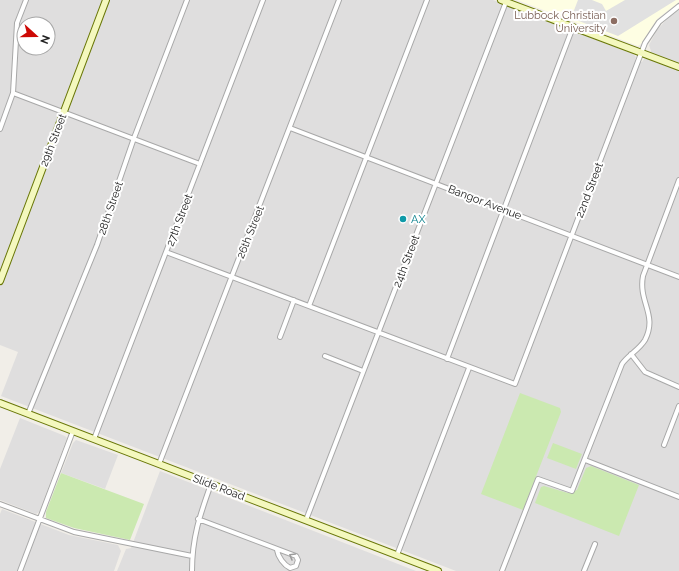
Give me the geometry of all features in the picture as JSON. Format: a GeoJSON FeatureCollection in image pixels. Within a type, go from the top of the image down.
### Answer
{"type":"FeatureCollection","features":[{"type":"Feature","properties":{"kind":"street"},"geometry":{"type":"LineString","coordinates":[[0,129],[13,93],[17,24],[26,0]]}},
{"type":"Feature","properties":{"kind":"street","name":"29th Street"},"geometry":{"type":"LineString","coordinates":[[0,281],[106,0]]}},
{"type":"Feature","properties":{"kind":"street","name":"28th Street"},"geometry":{"type":"LineString","coordinates":[[28,414],[97,244],[134,138],[187,0]]}},
{"type":"Feature","properties":{"kind":"street","name":"27th Street"},"geometry":{"type":"LineString","coordinates":[[94,439],[263,0]]}},
{"type":"Feature","properties":{"kind":"street","name":"26th Street"},"geometry":{"type":"LineString","coordinates":[[159,464],[339,0]]}},
{"type":"Feature","properties":{"kind":"street"},"geometry":{"type":"LineString","coordinates":[[309,306],[427,0]]}},
{"type":"Feature","properties":{"kind":"street"},"geometry":{"type":"LineString","coordinates":[[503,1],[679,67]]}},
{"type":"Feature","properties":{"kind":"street","name":"24th Street"},"geometry":{"type":"LineString","coordinates":[[306,520],[436,184],[503,1]]}},
{"type":"Feature","properties":{"kind":"street","name":"22nd Street"},"geometry":{"type":"LineString","coordinates":[[469,368],[515,384],[641,53],[655,27],[668,14],[679,6]]}},
{"type":"Feature","properties":{"kind":"street"},"geometry":{"type":"LineString","coordinates":[[447,359],[573,27]]}},
{"type":"Feature","properties":{"kind":"street"},"geometry":{"type":"LineString","coordinates":[[13,93],[64,111],[200,164]]}},
{"type":"Feature","properties":{"kind":"street","name":"Bangor Avenue"},"geometry":{"type":"LineString","coordinates":[[290,128],[679,277]]}},
{"type":"Feature","properties":{"kind":"street"},"geometry":{"type":"LineString","coordinates":[[502,571],[538,479],[572,491],[622,364],[646,339],[650,324],[650,316],[641,292],[643,276],[679,180]]}},
{"type":"Feature","properties":{"kind":"street"},"geometry":{"type":"LineString","coordinates":[[166,252],[469,368],[397,555]]}},
{"type":"Feature","properties":{"kind":"street"},"geometry":{"type":"LineString","coordinates":[[280,337],[294,300]]}},
{"type":"Feature","properties":{"kind":"street"},"geometry":{"type":"LineString","coordinates":[[631,354],[645,372],[679,387]]}},
{"type":"Feature","properties":{"kind":"street"},"geometry":{"type":"LineString","coordinates":[[325,356],[363,371]]}},
{"type":"Feature","properties":{"kind":"street","name":"Slide Road"},"geometry":{"type":"LineString","coordinates":[[0,403],[438,571]]}},
{"type":"Feature","properties":{"kind":"street"},"geometry":{"type":"LineString","coordinates":[[664,445],[679,406]]}},
{"type":"Feature","properties":{"kind":"street"},"geometry":{"type":"LineString","coordinates":[[20,571],[73,431]]}},
{"type":"Feature","properties":{"kind":"street"},"geometry":{"type":"LineString","coordinates":[[584,460],[679,497]]}},
{"type":"Feature","properties":{"kind":"street"},"geometry":{"type":"LineString","coordinates":[[192,571],[194,536],[198,519],[211,484]]}},
{"type":"Feature","properties":{"kind":"street"},"geometry":{"type":"LineString","coordinates":[[0,504],[74,532],[192,556]]}},
{"type":"Feature","properties":{"kind":"street"},"geometry":{"type":"LineString","coordinates":[[198,519],[296,556],[298,560],[296,566],[290,568],[286,565],[277,550]]}},
{"type":"Feature","properties":{"kind":"street"},"geometry":{"type":"LineString","coordinates":[[584,571],[595,544]]}},
{"type":"Feature","properties":{"kind":"shaded area"},"geometry":{"type":"Polygon","coordinates":[[[0,0],[493,0],[633,54],[636,57],[635,60],[642,62],[644,59],[648,59],[651,51],[649,45],[657,30],[669,17],[679,10],[679,571],[456,571],[1,396],[18,352],[0,345],[0,0]]]}},
{"type":"Feature","properties":{"kind":"shaded area","name":"Lubbock Christian University"},"geometry":{"type":"Polygon","coordinates":[[[517,0],[679,0],[679,2],[657,19],[641,44],[638,46],[517,0]]]}},
{"type":"Feature","properties":{"kind":"shaded area"},"geometry":{"type":"Polygon","coordinates":[[[578,0],[592,0],[602,4],[606,11],[625,0],[676,0],[618,36],[571,18],[578,0]]]}},
{"type":"Feature","properties":{"kind":"shaded area"},"geometry":{"type":"Polygon","coordinates":[[[20,418],[67,438],[39,512],[36,514],[0,500],[0,469],[20,418]]]}},
{"type":"Feature","properties":{"kind":"shaded area"},"geometry":{"type":"Polygon","coordinates":[[[76,440],[118,455],[105,489],[61,473],[73,443],[76,440]]]}},
{"type":"Feature","properties":{"kind":"shaded area"},"geometry":{"type":"Polygon","coordinates":[[[160,471],[416,571],[117,571],[126,549],[131,548],[160,471]]]}},
{"type":"Feature","properties":{"kind":"shaded area"},"geometry":{"type":"Polygon","coordinates":[[[2,509],[69,535],[118,545],[121,551],[114,571],[0,571],[0,514],[2,509]]]}},
{"type":"Feature","properties":{"kind":"green space"},"geometry":{"type":"Polygon","coordinates":[[[520,393],[560,408],[561,412],[523,510],[481,494],[520,393]]]}},
{"type":"Feature","properties":{"kind":"green space"},"geometry":{"type":"Polygon","coordinates":[[[553,443],[582,454],[576,469],[547,458],[553,443]]]}},
{"type":"Feature","properties":{"kind":"green space"},"geometry":{"type":"Polygon","coordinates":[[[591,466],[639,485],[619,536],[535,503],[541,487],[544,486],[568,493],[577,490],[586,468],[591,466]]]}},
{"type":"Feature","properties":{"kind":"green space"},"geometry":{"type":"Polygon","coordinates":[[[61,473],[144,504],[130,540],[74,528],[46,518],[46,512],[61,473]]]}},
{"type":"Feature","properties":{"kind":"place","name":"Lubbock Christian University"},"geometry":{"type":"Point","coordinates":[614,21]}},
{"type":"Feature","properties":{"kind":"place","name":"AX"},"geometry":{"type":"Point","coordinates":[403,219]}}]}
